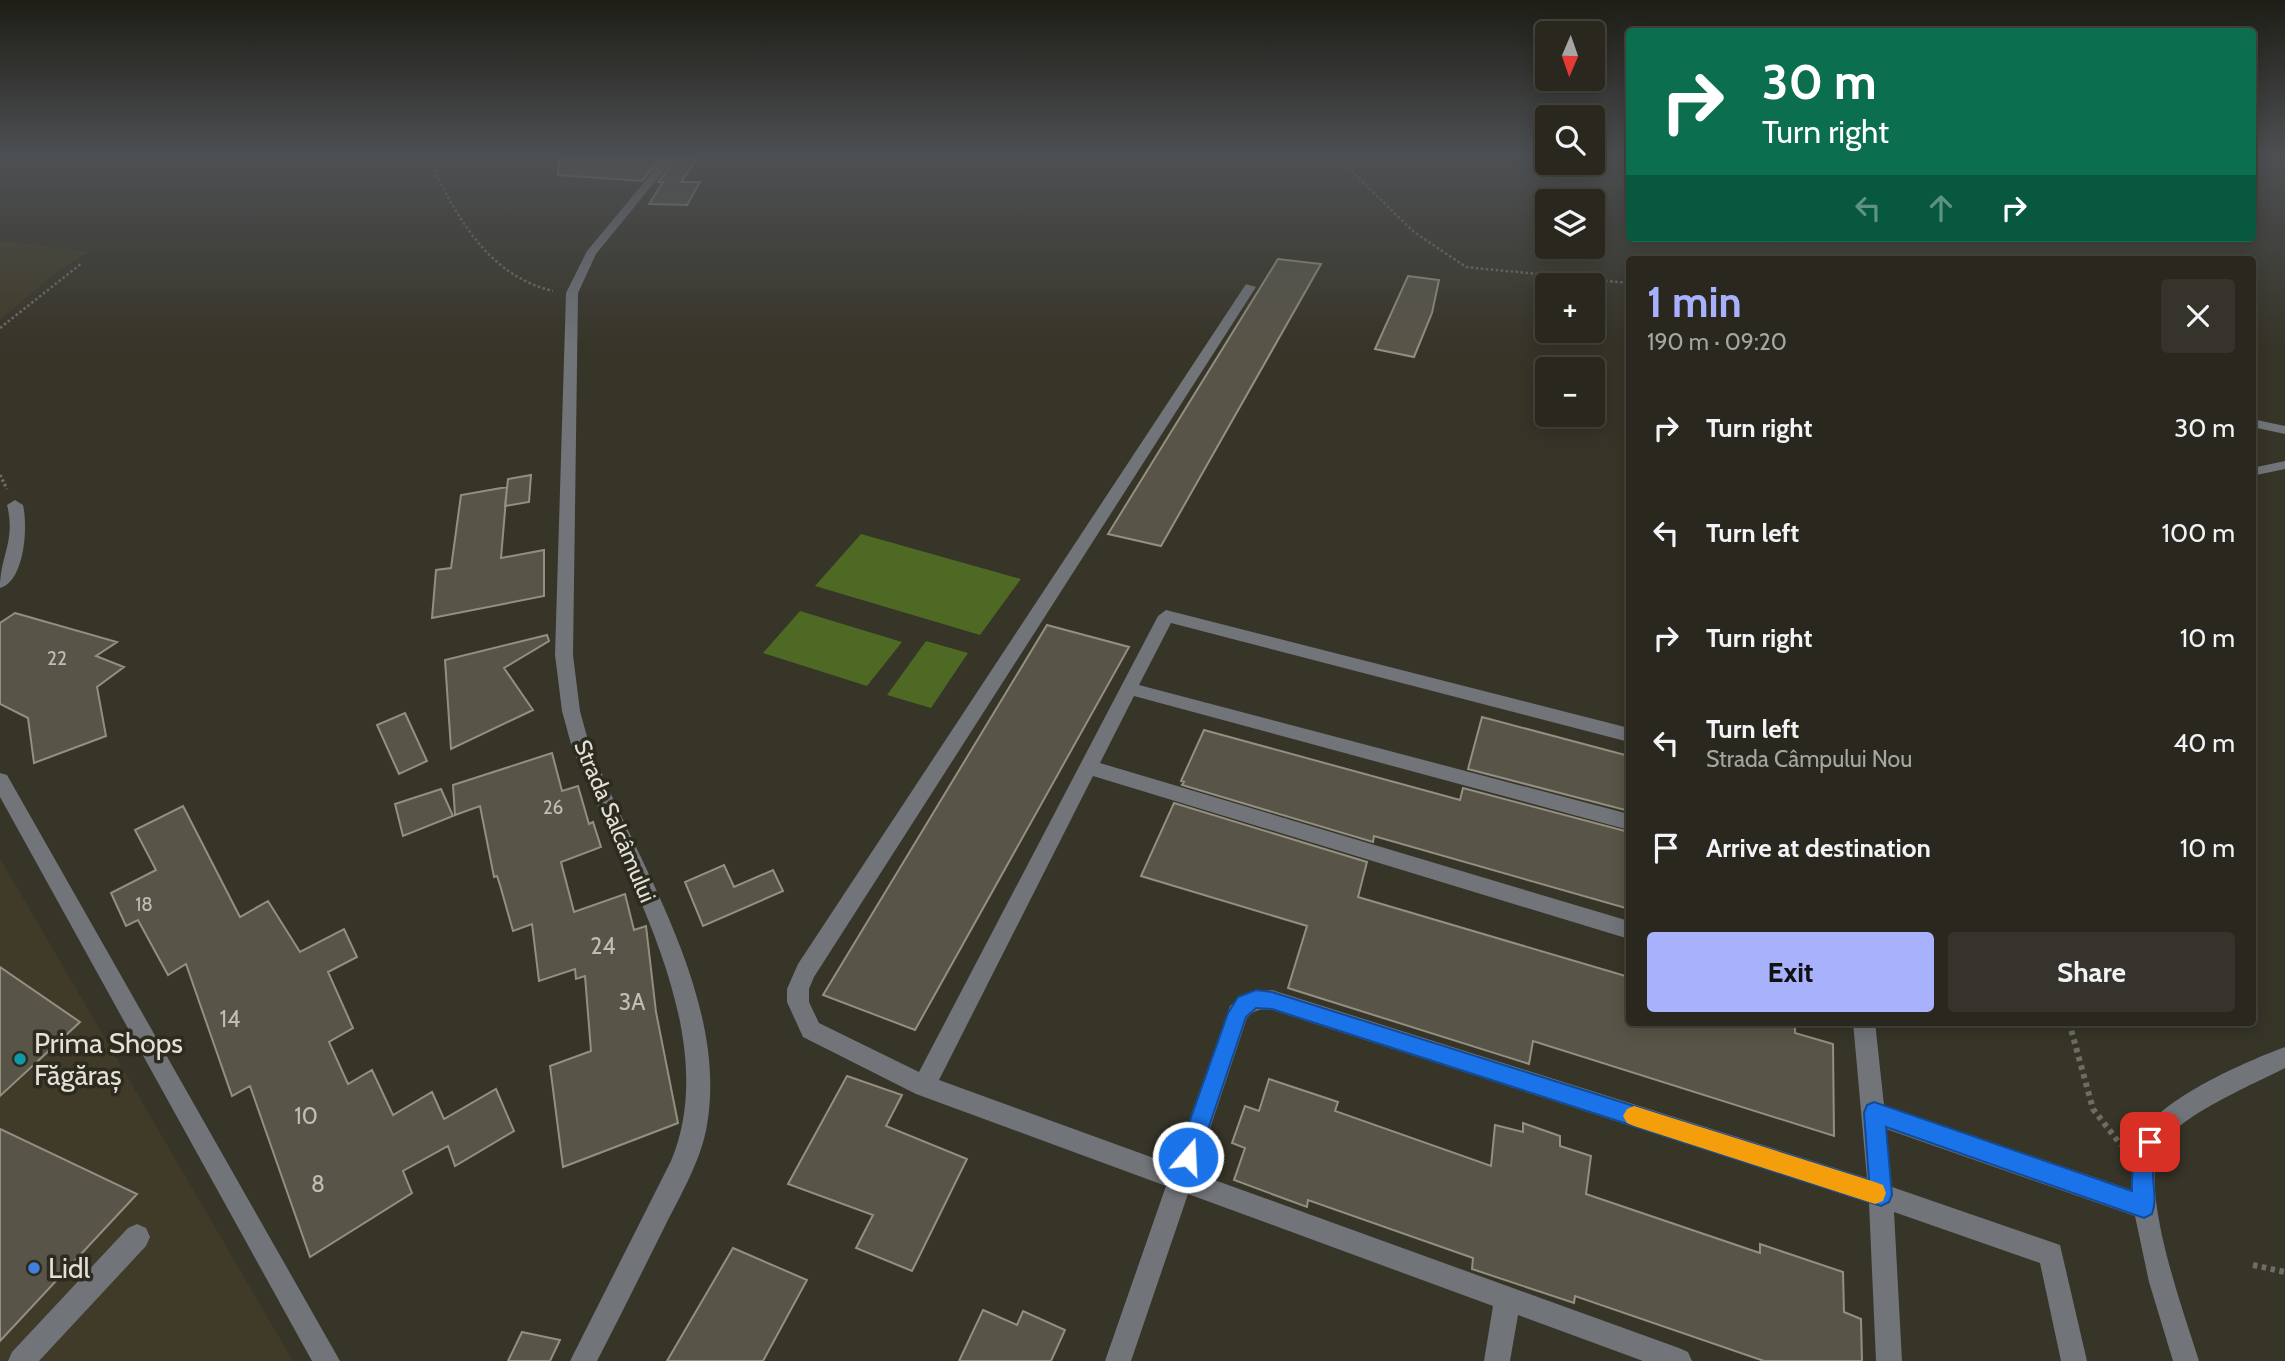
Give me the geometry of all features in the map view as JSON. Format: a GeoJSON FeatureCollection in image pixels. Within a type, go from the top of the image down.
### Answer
{"type":"FeatureCollection","features":[{"type":"Feature","properties":{"kind":"street","name":"Strada Salcâmului"},"geometry":{"type":"LineString","coordinates":[[583,1361],[675,1182],[695,1126],[699,1076],[693,1030],[680,984],[641,882],[598,792],[579,741],[569,701],[564,655],[572,293],[592,253],[618,221]]}},
{"type":"Feature","properties":{"kind":"street"},"geometry":{"type":"LineString","coordinates":[[1250,287],[1078,548],[806,971],[798,989],[802,1016],[811,1030],[924,1086],[1679,1361]]}},
{"type":"Feature","properties":{"kind":"street"},"geometry":{"type":"LineString","coordinates":[[2256,424],[2285,430]]}},
{"type":"Feature","properties":{"kind":"street"},"geometry":{"type":"LineString","coordinates":[[2256,471],[2285,465]]}},
{"type":"Feature","properties":{"kind":"street"},"geometry":{"type":"LineString","coordinates":[[0,583],[20,543],[21,525],[15,505]]}},
{"type":"Feature","properties":{"kind":"street"},"geometry":{"type":"LineString","coordinates":[[924,1086],[1166,616],[1626,734]]}},
{"type":"Feature","properties":{"kind":"street"},"geometry":{"type":"LineString","coordinates":[[1128,688],[1626,821]]}},
{"type":"Feature","properties":{"kind":"street"},"geometry":{"type":"LineString","coordinates":[[1088,767],[1626,929]]}},
{"type":"Feature","properties":{"kind":"street"},"geometry":{"type":"LineString","coordinates":[[0,779],[327,1361]]}},
{"type":"Feature","properties":{"kind":"street"},"geometry":{"type":"LineString","coordinates":[[1118,1361],[1238,1013],[1245,1003],[1256,999],[1272,1000],[1881,1195],[2051,1254],[2074,1361]]}},
{"type":"Feature","properties":{"kind":"street"},"geometry":{"type":"LineString","coordinates":[[1864,1026],[1881,1195],[1889,1361]]}},
{"type":"Feature","properties":{"kind":"street"},"geometry":{"type":"LineString","coordinates":[[2186,1361],[2144,1206],[2142,1172],[2150,1142],[2166,1124],[2243,1078],[2285,1058]]}},
{"type":"Feature","properties":{"kind":"street"},"geometry":{"type":"LineString","coordinates":[[1874,1113],[2144,1206]]}},
{"type":"Feature","properties":{"kind":"street"},"geometry":{"type":"LineString","coordinates":[[21,1361],[137,1237]]}},
{"type":"Feature","properties":{"kind":"street"},"geometry":{"type":"LineString","coordinates":[[1497,1361],[1507,1300]]}},
{"type":"Feature","properties":{"kind":"path"},"geometry":{"type":"LineString","coordinates":[[462,221],[501,270],[545,290],[572,293]]}},
{"type":"Feature","properties":{"kind":"path"},"geometry":{"type":"LineString","coordinates":[[1404,221],[1453,261],[1466,267],[1626,284]]}},
{"type":"Feature","properties":{"kind":"path"},"geometry":{"type":"LineString","coordinates":[[0,328],[82,263]]}},
{"type":"Feature","properties":{"kind":"path"},"geometry":{"type":"LineString","coordinates":[[2071,1026],[2093,1109],[2142,1172]]}},
{"type":"Feature","properties":{"kind":"path"},"geometry":{"type":"LineString","coordinates":[[2253,1265],[2285,1272]]}},
{"type":"Feature","properties":{"kind":"shaded area"},"geometry":{"type":"Polygon","coordinates":[[[0,241],[89,252],[57,272],[0,320],[0,241]]]}},
{"type":"Feature","properties":{"kind":"shaded area"},"geometry":{"type":"Polygon","coordinates":[[[0,858],[4,865],[293,1361],[0,1361],[0,858]]]}},
{"type":"Feature","properties":{"kind":"green space"},"geometry":{"type":"Polygon","coordinates":[[[861,534],[1021,579],[980,635],[815,586],[861,534]]]}},
{"type":"Feature","properties":{"kind":"green space"},"geometry":{"type":"Polygon","coordinates":[[[800,611],[902,642],[867,686],[763,653],[800,611]]]}},
{"type":"Feature","properties":{"kind":"green space"},"geometry":{"type":"Polygon","coordinates":[[[926,641],[968,653],[931,708],[887,695],[926,641]]]}},
{"type":"Feature","properties":{"kind":"building"},"geometry":{"type":"Polygon","coordinates":[[[1278,259],[1321,264],[1161,546],[1108,534],[1278,259]]]}},
{"type":"Feature","properties":{"kind":"building"},"geometry":{"type":"Polygon","coordinates":[[[1408,276],[1439,280],[1432,313],[1414,357],[1375,349],[1408,276]]]}},
{"type":"Feature","properties":{"kind":"building"},"geometry":{"type":"Polygon","coordinates":[[[531,475],[529,502],[505,506],[508,479],[531,475]]]}},
{"type":"Feature","properties":{"kind":"building"},"geometry":{"type":"Polygon","coordinates":[[[507,487],[501,558],[544,550],[544,596],[432,618],[436,570],[451,568],[461,495],[507,487]]]}},
{"type":"Feature","properties":{"kind":"building"},"geometry":{"type":"Polygon","coordinates":[[[15,613],[117,642],[96,656],[124,667],[97,687],[106,736],[34,763],[28,718],[0,704],[0,623],[15,613]]]}},
{"type":"Feature","properties":{"kind":"building"},"geometry":{"type":"Polygon","coordinates":[[[1047,625],[1129,647],[915,1030],[823,995],[1047,625]]]}},
{"type":"Feature","properties":{"kind":"building"},"geometry":{"type":"Polygon","coordinates":[[[547,635],[549,641],[504,668],[533,710],[451,749],[445,660],[547,635]]]}},
{"type":"Feature","properties":{"kind":"building"},"geometry":{"type":"Polygon","coordinates":[[[405,713],[427,761],[399,774],[377,725],[405,713]]]}},
{"type":"Feature","properties":{"kind":"building"},"geometry":{"type":"Polygon","coordinates":[[[1482,717],[1626,755],[1626,810],[1468,769],[1482,717]]]}},
{"type":"Feature","properties":{"kind":"building"},"geometry":{"type":"Polygon","coordinates":[[[1204,730],[1460,800],[1463,788],[1626,831],[1626,908],[1374,836],[1373,842],[1182,785],[1184,782],[1181,781],[1204,730]]]}},
{"type":"Feature","properties":{"kind":"building"},"geometry":{"type":"Polygon","coordinates":[[[552,753],[562,791],[578,786],[589,824],[593,822],[601,847],[561,862],[574,912],[625,894],[634,930],[646,926],[656,1012],[678,1123],[563,1167],[550,1066],[591,1051],[585,976],[576,979],[575,969],[539,981],[532,924],[513,931],[497,876],[494,877],[480,806],[455,815],[453,785],[552,753]]]}},
{"type":"Feature","properties":{"kind":"building"},"geometry":{"type":"Polygon","coordinates":[[[441,789],[453,816],[403,836],[395,804],[441,789]]]}},
{"type":"Feature","properties":{"kind":"building"},"geometry":{"type":"Polygon","coordinates":[[[1174,803],[1367,862],[1358,897],[1626,976],[1626,1026],[1795,1026],[1795,1033],[1833,1044],[1834,1136],[1533,1041],[1529,1064],[1288,988],[1307,926],[1141,876],[1174,803]]]}},
{"type":"Feature","properties":{"kind":"building"},"geometry":{"type":"Polygon","coordinates":[[[183,806],[240,917],[268,901],[300,952],[344,929],[357,957],[328,972],[353,1028],[329,1042],[348,1084],[372,1070],[393,1115],[432,1092],[444,1119],[496,1089],[514,1131],[455,1166],[448,1146],[403,1171],[412,1193],[310,1257],[250,1086],[232,1096],[186,964],[168,975],[138,920],[126,926],[111,893],[156,870],[135,830],[183,806]]]}},
{"type":"Feature","properties":{"kind":"building"},"geometry":{"type":"Polygon","coordinates":[[[724,865],[734,887],[773,870],[783,891],[703,926],[685,882],[724,865]]]}},
{"type":"Feature","properties":{"kind":"building","name":"Prima Shops Făgăraș"},"geometry":{"type":"Polygon","coordinates":[[[0,967],[80,1022],[0,1096],[0,967]]]}},
{"type":"Feature","properties":{"kind":"building"},"geometry":{"type":"Polygon","coordinates":[[[847,1076],[902,1095],[886,1126],[967,1159],[912,1271],[856,1248],[873,1215],[788,1184],[847,1076]]]}},
{"type":"Feature","properties":{"kind":"building"},"geometry":{"type":"Polygon","coordinates":[[[1269,1079],[1338,1102],[1335,1111],[1491,1166],[1495,1125],[1523,1132],[1523,1123],[1560,1136],[1560,1146],[1591,1156],[1586,1194],[1760,1253],[1760,1244],[1843,1272],[1844,1312],[1861,1319],[1862,1361],[1764,1361],[1575,1296],[1574,1303],[1472,1269],[1473,1258],[1308,1200],[1307,1207],[1234,1180],[1245,1148],[1232,1143],[1245,1106],[1259,1111],[1269,1079]]]}},
{"type":"Feature","properties":{"kind":"building","name":"Lidl"},"geometry":{"type":"Polygon","coordinates":[[[0,1129],[137,1194],[0,1341],[0,1129]]]}},
{"type":"Feature","properties":{"kind":"building"},"geometry":{"type":"Polygon","coordinates":[[[733,1248],[807,1280],[763,1361],[667,1361],[733,1248]]]}},
{"type":"Feature","properties":{"kind":"building"},"geometry":{"type":"Polygon","coordinates":[[[983,1310],[1017,1325],[1023,1311],[1065,1330],[1051,1361],[959,1361],[983,1310]]]}},
{"type":"Feature","properties":{"kind":"building"},"geometry":{"type":"Polygon","coordinates":[[[522,1332],[560,1340],[550,1361],[508,1361],[522,1332]]]}},
{"type":"Feature","properties":{"kind":"slow traffic"},"geometry":{"type":"LineString","coordinates":[[1634,1116],[1875,1193]]}},
{"type":"Feature","properties":{"kind":"place","name":"Prima Shops Făgăraș"},"geometry":{"type":"Point","coordinates":[20,1059]}},
{"type":"Feature","properties":{"kind":"place","name":"Lidl"},"geometry":{"type":"Point","coordinates":[34,1268]}},
{"type":"Feature","properties":{"kind":"route"},"geometry":{"type":"LineString","coordinates":[[1188,1157],[1238,1013],[1245,1003],[1256,999],[1272,1000],[1881,1195],[1874,1113],[2144,1206],[2142,1172],[2150,1142]]}}]}
